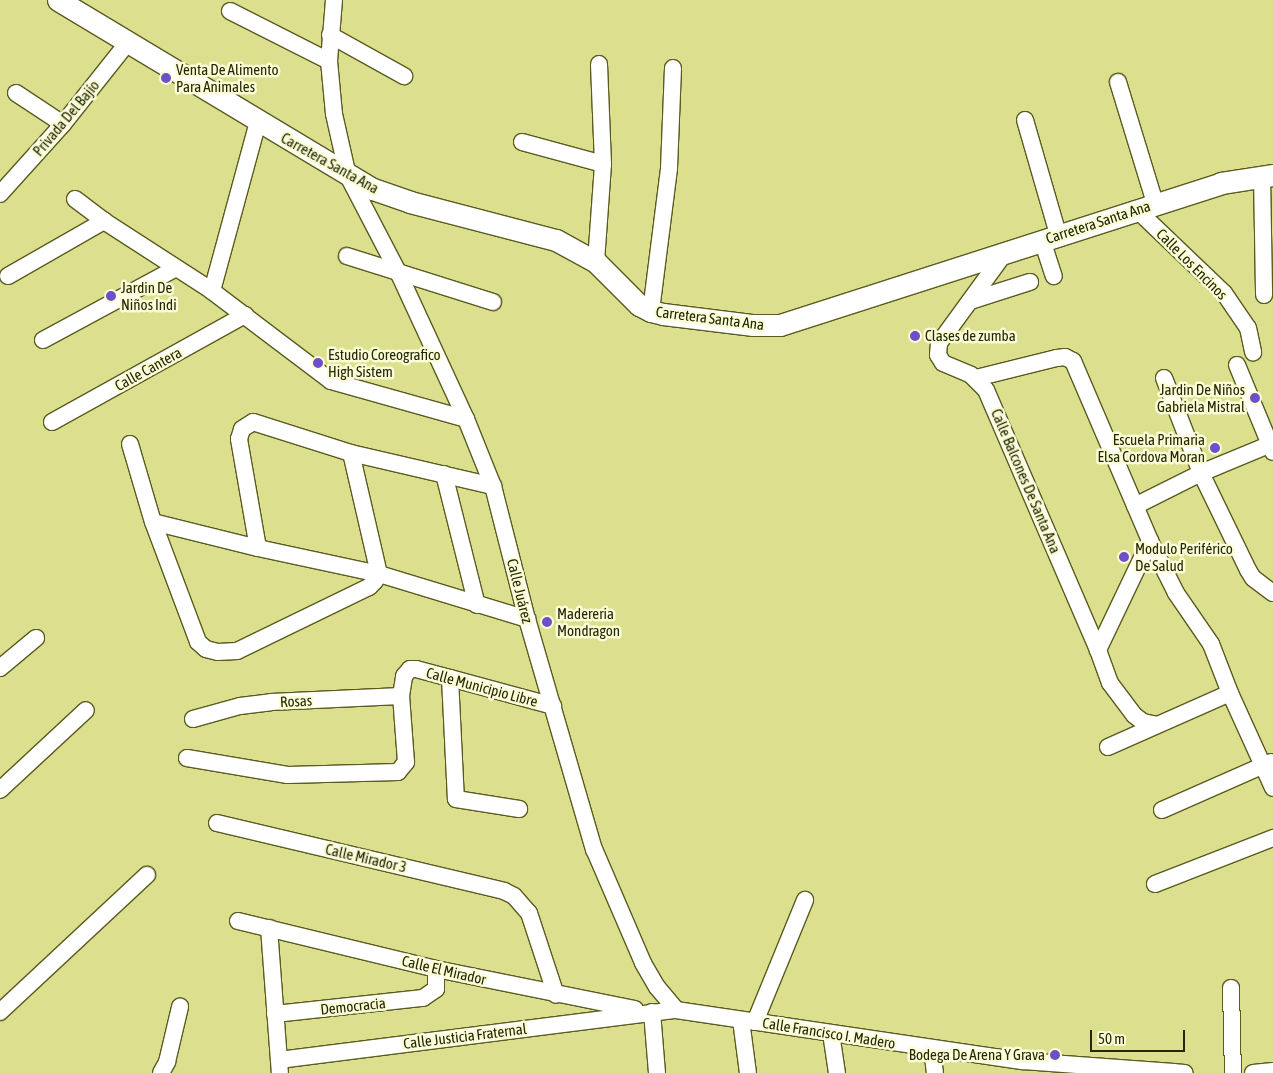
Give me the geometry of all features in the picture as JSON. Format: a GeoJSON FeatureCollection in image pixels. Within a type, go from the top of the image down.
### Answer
{"type":"FeatureCollection","features":[{"type":"Feature","properties":{"kind":"main road","name":"Carretera Santa Ana"},"geometry":{"type":"LineString","coordinates":[[58,0],[129,41],[348,176],[373,189],[410,202],[556,240],[596,262],[639,305],[651,311],[753,325],[780,325],[1221,183],[1268,176]]}},
{"type":"Feature","properties":{"kind":"street","name":"Calle Juárez"},"geometry":{"type":"LineString","coordinates":[[334,0],[329,61],[334,114],[348,176],[400,274],[466,418],[493,486],[527,619],[594,849],[616,905],[643,963],[657,987],[676,1010]]}},
{"type":"Feature","properties":{"kind":"street"},"geometry":{"type":"LineString","coordinates":[[230,12],[329,61]]}},
{"type":"Feature","properties":{"kind":"street"},"geometry":{"type":"LineString","coordinates":[[330,36],[404,76]]}},
{"type":"Feature","properties":{"kind":"street","name":"Privada Del Bajío"},"geometry":{"type":"LineString","coordinates":[[0,194],[63,124],[129,41]]}},
{"type":"Feature","properties":{"kind":"street"},"geometry":{"type":"LineString","coordinates":[[596,262],[603,164],[599,64]]}},
{"type":"Feature","properties":{"kind":"street"},"geometry":{"type":"LineString","coordinates":[[651,311],[669,168],[673,68]]}},
{"type":"Feature","properties":{"kind":"street"},"geometry":{"type":"LineString","coordinates":[[1118,82],[1146,206]]}},
{"type":"Feature","properties":{"kind":"street"},"geometry":{"type":"LineString","coordinates":[[16,93],[63,124]]}},
{"type":"Feature","properties":{"kind":"street"},"geometry":{"type":"LineString","coordinates":[[1025,120],[1050,237],[1054,276]]}},
{"type":"Feature","properties":{"kind":"street"},"geometry":{"type":"LineString","coordinates":[[212,291],[258,122]]}},
{"type":"Feature","properties":{"kind":"street"},"geometry":{"type":"LineString","coordinates":[[522,142],[603,164]]}},
{"type":"Feature","properties":{"kind":"street"},"geometry":{"type":"LineString","coordinates":[[1264,295],[1268,176]]}},
{"type":"Feature","properties":{"kind":"street"},"geometry":{"type":"LineString","coordinates":[[75,198],[104,221],[212,291],[331,381],[466,418]]}},
{"type":"Feature","properties":{"kind":"street","name":"Calle Los Encinos"},"geometry":{"type":"LineString","coordinates":[[1146,206],[1224,293],[1248,328],[1253,352]]}},
{"type":"Feature","properties":{"kind":"street"},"geometry":{"type":"LineString","coordinates":[[8,276],[104,221]]}},
{"type":"Feature","properties":{"kind":"street"},"geometry":{"type":"LineString","coordinates":[[1004,254],[938,343],[937,352],[943,363],[976,378],[1057,358],[1070,358],[1076,365],[1150,541],[1176,593],[1211,644],[1230,693],[1268,763],[1273,788]]}},
{"type":"Feature","properties":{"kind":"street"},"geometry":{"type":"LineString","coordinates":[[347,256],[493,302]]}},
{"type":"Feature","properties":{"kind":"street"},"geometry":{"type":"LineString","coordinates":[[43,340],[176,268]]}},
{"type":"Feature","properties":{"kind":"street"},"geometry":{"type":"LineString","coordinates":[[970,301],[1030,282]]}},
{"type":"Feature","properties":{"kind":"street","name":"Calle Cantera"},"geometry":{"type":"LineString","coordinates":[[52,422],[245,315]]}},
{"type":"Feature","properties":{"kind":"street"},"geometry":{"type":"LineString","coordinates":[[1135,506],[1201,473],[1272,446],[1237,365]]}},
{"type":"Feature","properties":{"kind":"street","name":"Calle Balcones De Santa Ana"},"geometry":{"type":"LineString","coordinates":[[976,378],[994,404],[1098,650],[1110,683],[1121,699],[1142,722],[1157,724]]}},
{"type":"Feature","properties":{"kind":"street"},"geometry":{"type":"LineString","coordinates":[[1164,378],[1201,473],[1248,570],[1253,578],[1273,593]]}},
{"type":"Feature","properties":{"kind":"street"},"geometry":{"type":"LineString","coordinates":[[258,548],[240,440],[246,424],[253,422],[351,453],[493,486]]}},
{"type":"Feature","properties":{"kind":"street"},"geometry":{"type":"LineString","coordinates":[[130,444],[153,522],[198,642],[206,649],[218,652],[237,651],[369,587],[379,574]]}},
{"type":"Feature","properties":{"kind":"street"},"geometry":{"type":"LineString","coordinates":[[351,453],[379,574]]}},
{"type":"Feature","properties":{"kind":"street"},"geometry":{"type":"LineString","coordinates":[[444,474],[477,605]]}},
{"type":"Feature","properties":{"kind":"street"},"geometry":{"type":"LineString","coordinates":[[153,522],[258,548],[379,574],[527,619]]}},
{"type":"Feature","properties":{"kind":"street"},"geometry":{"type":"LineString","coordinates":[[1098,650],[1150,541]]}},
{"type":"Feature","properties":{"kind":"street"},"geometry":{"type":"LineString","coordinates":[[0,668],[36,638]]}},
{"type":"Feature","properties":{"kind":"street","name":"Calle Municipio Libre"},"geometry":{"type":"LineString","coordinates":[[401,696],[404,676],[410,670],[416,669],[553,706]]}},
{"type":"Feature","properties":{"kind":"street"},"geometry":{"type":"LineString","coordinates":[[450,678],[456,799],[519,809]]}},
{"type":"Feature","properties":{"kind":"street"},"geometry":{"type":"LineString","coordinates":[[1108,748],[1157,724],[1230,693]]}},
{"type":"Feature","properties":{"kind":"street"},"geometry":{"type":"LineString","coordinates":[[187,758],[288,775],[398,772],[406,762],[401,696]]}},
{"type":"Feature","properties":{"kind":"street","name":"Rosas"},"geometry":{"type":"LineString","coordinates":[[193,719],[240,706],[271,702],[401,696]]}},
{"type":"Feature","properties":{"kind":"street"},"geometry":{"type":"LineString","coordinates":[[0,790],[86,710]]}},
{"type":"Feature","properties":{"kind":"street"},"geometry":{"type":"LineString","coordinates":[[1162,810],[1268,763]]}},
{"type":"Feature","properties":{"kind":"street","name":"Calle Mirador 3"},"geometry":{"type":"LineString","coordinates":[[216,823],[504,891],[514,896],[530,913],[556,995]]}},
{"type":"Feature","properties":{"kind":"street"},"geometry":{"type":"LineString","coordinates":[[1155,884],[1273,838]]}},
{"type":"Feature","properties":{"kind":"street"},"geometry":{"type":"LineString","coordinates":[[0,1012],[147,875]]}},
{"type":"Feature","properties":{"kind":"street"},"geometry":{"type":"LineString","coordinates":[[748,1073],[748,1021],[804,900]]}},
{"type":"Feature","properties":{"kind":"street","name":"Calle El Mirador"},"geometry":{"type":"LineString","coordinates":[[238,921],[436,969],[556,995],[652,1012]]}},
{"type":"Feature","properties":{"kind":"street"},"geometry":{"type":"LineString","coordinates":[[270,928],[279,1067]]}},
{"type":"Feature","properties":{"kind":"street","name":"Democracia"},"geometry":{"type":"LineString","coordinates":[[275,1014],[423,998],[436,990],[436,969]]}},
{"type":"Feature","properties":{"kind":"street"},"geometry":{"type":"LineString","coordinates":[[1231,988],[1233,1073]]}},
{"type":"Feature","properties":{"kind":"street"},"geometry":{"type":"LineString","coordinates":[[161,1073],[167,1062],[180,1007]]}},
{"type":"Feature","properties":{"kind":"street","name":"Calle Francisco I. Madero"},"geometry":{"type":"LineString","coordinates":[[652,1012],[676,1010],[932,1049],[1024,1067],[1185,1073]]}},
{"type":"Feature","properties":{"kind":"street"},"geometry":{"type":"LineString","coordinates":[[652,1012],[657,1073]]}},
{"type":"Feature","properties":{"kind":"street","name":"Calle Justicia Fraternal"},"geometry":{"type":"LineString","coordinates":[[279,1067],[652,1012]]}},
{"type":"Feature","properties":{"kind":"street"},"geometry":{"type":"LineString","coordinates":[[831,1033],[837,1073]]}},
{"type":"Feature","properties":{"kind":"street"},"geometry":{"type":"LineString","coordinates":[[932,1049],[935,1073]]}},
{"type":"Feature","properties":{"kind":"street"},"geometry":{"type":"LineString","coordinates":[[1253,1073],[1273,1071]]}},
{"type":"Feature","properties":{"kind":"place","name":"Venta De Alimento Para Animales"},"geometry":{"type":"Point","coordinates":[166,78]}},
{"type":"Feature","properties":{"kind":"place","name":"Jardin De Niños Indi"},"geometry":{"type":"Point","coordinates":[111,296]}},
{"type":"Feature","properties":{"kind":"place","name":"Clases de zumba"},"geometry":{"type":"Point","coordinates":[915,336]}},
{"type":"Feature","properties":{"kind":"place","name":"Estudio Coreografico High Sistem"},"geometry":{"type":"Point","coordinates":[318,363]}},
{"type":"Feature","properties":{"kind":"place","name":"Jardin De Niños Gabriela Mistral"},"geometry":{"type":"Point","coordinates":[1255,398]}},
{"type":"Feature","properties":{"kind":"place","name":"Escuela Primaria Elsa Cordova Moran"},"geometry":{"type":"Point","coordinates":[1215,448]}},
{"type":"Feature","properties":{"kind":"place","name":"Modulo Periférico De Salud"},"geometry":{"type":"Point","coordinates":[1124,557]}},
{"type":"Feature","properties":{"kind":"place","name":"Madereria Mondragon"},"geometry":{"type":"Point","coordinates":[547,622]}},
{"type":"Feature","properties":{"kind":"place","name":"Bodega De Arena Y Grava"},"geometry":{"type":"Point","coordinates":[1055,1055]}}]}
